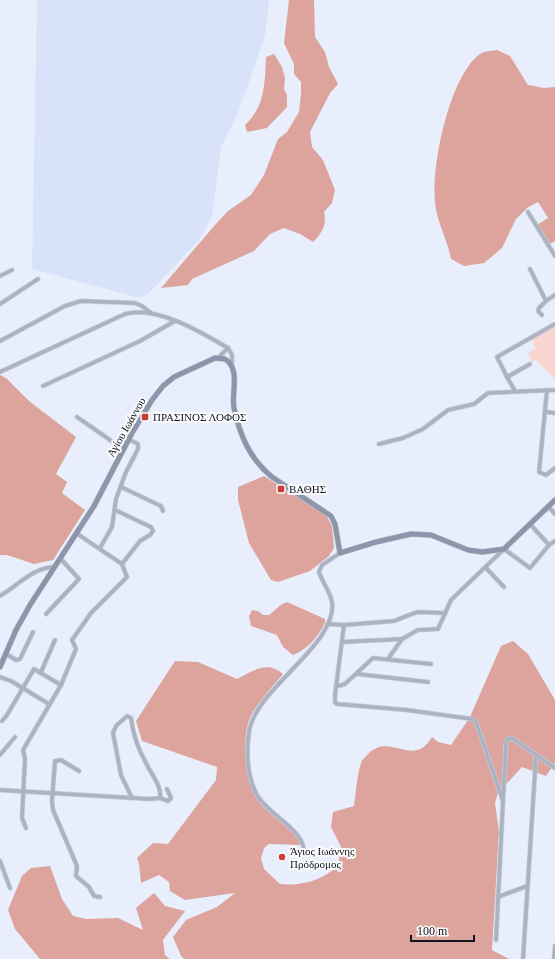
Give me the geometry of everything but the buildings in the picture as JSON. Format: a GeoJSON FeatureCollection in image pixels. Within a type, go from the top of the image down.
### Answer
{"type":"FeatureCollection","features":[{"type":"Feature","properties":{"kind":"street"},"geometry":{"type":"LineString","coordinates":[[528,212],[555,256]]}},
{"type":"Feature","properties":{"kind":"street"},"geometry":{"type":"LineString","coordinates":[[530,269],[546,301]]}},
{"type":"Feature","properties":{"kind":"street"},"geometry":{"type":"LineString","coordinates":[[0,276],[12,270]]}},
{"type":"Feature","properties":{"kind":"street"},"geometry":{"type":"LineString","coordinates":[[0,304],[38,279]]}},
{"type":"Feature","properties":{"kind":"street"},"geometry":{"type":"LineString","coordinates":[[542,315],[538,312],[538,308],[555,295]]}},
{"type":"Feature","properties":{"kind":"street"},"geometry":{"type":"LineString","coordinates":[[0,341],[65,306],[81,301],[135,304],[142,306],[151,313]]}},
{"type":"Feature","properties":{"kind":"street"},"geometry":{"type":"LineString","coordinates":[[0,372],[131,312],[151,313],[175,321],[228,348],[232,355],[234,406],[239,428],[249,452],[272,477],[331,516],[335,524],[340,553]]}},
{"type":"Feature","properties":{"kind":"street"},"geometry":{"type":"LineString","coordinates":[[43,386],[140,341],[175,321]]}},
{"type":"Feature","properties":{"kind":"street"},"geometry":{"type":"LineString","coordinates":[[514,391],[497,357],[555,324]]}},
{"type":"Feature","properties":{"kind":"street"},"geometry":{"type":"LineString","coordinates":[[218,358],[228,348]]}},
{"type":"Feature","properties":{"kind":"street"},"geometry":{"type":"LineString","coordinates":[[218,358],[228,360],[232,367]]}},
{"type":"Feature","properties":{"kind":"street","name":"Αγίου Ιωάννου"},"geometry":{"type":"LineString","coordinates":[[0,667],[16,630],[30,605],[107,483],[128,439],[152,400],[168,381],[189,369],[218,358]]}},
{"type":"Feature","properties":{"kind":"street"},"geometry":{"type":"LineString","coordinates":[[507,377],[530,364]]}},
{"type":"Feature","properties":{"kind":"street"},"geometry":{"type":"LineString","coordinates":[[547,390],[539,472],[546,475],[555,468]]}},
{"type":"Feature","properties":{"kind":"street"},"geometry":{"type":"LineString","coordinates":[[379,444],[403,438],[426,426],[448,410],[474,404],[488,393],[555,390]]}},
{"type":"Feature","properties":{"kind":"street"},"geometry":{"type":"LineString","coordinates":[[546,412],[555,413]]}},
{"type":"Feature","properties":{"kind":"street"},"geometry":{"type":"LineString","coordinates":[[77,418],[123,449]]}},
{"type":"Feature","properties":{"kind":"street"},"geometry":{"type":"LineString","coordinates":[[100,548],[112,527],[115,504],[139,447],[138,444],[128,439]]}},
{"type":"Feature","properties":{"kind":"street"},"geometry":{"type":"LineString","coordinates":[[122,487],[161,506],[163,511]]}},
{"type":"Feature","properties":{"kind":"street"},"geometry":{"type":"LineString","coordinates":[[388,659],[402,639],[418,630],[438,630],[452,600],[486,568],[529,523],[555,500]]}},
{"type":"Feature","properties":{"kind":"street"},"geometry":{"type":"LineString","coordinates":[[548,506],[555,514]]}},
{"type":"Feature","properties":{"kind":"street"},"geometry":{"type":"LineString","coordinates":[[115,510],[150,527],[154,531],[140,541],[122,564]]}},
{"type":"Feature","properties":{"kind":"street"},"geometry":{"type":"LineString","coordinates":[[529,523],[549,545]]}},
{"type":"Feature","properties":{"kind":"street"},"geometry":{"type":"LineString","coordinates":[[26,828],[22,818],[23,750],[61,685],[76,649],[72,640],[92,613],[127,579],[122,564],[76,532]]}},
{"type":"Feature","properties":{"kind":"street"},"geometry":{"type":"LineString","coordinates":[[304,854],[305,848],[300,836],[271,812],[257,795],[249,772],[248,732],[252,720],[262,705],[317,640],[328,624],[332,602],[319,572],[322,565],[340,553],[376,542],[416,534],[431,535],[463,549],[482,552],[504,549],[528,568],[549,545],[555,541]]}},
{"type":"Feature","properties":{"kind":"street"},"geometry":{"type":"LineString","coordinates":[[46,614],[79,579],[60,558]]}},
{"type":"Feature","properties":{"kind":"street"},"geometry":{"type":"LineString","coordinates":[[0,596],[44,568],[54,567]]}},
{"type":"Feature","properties":{"kind":"street"},"geometry":{"type":"LineString","coordinates":[[486,568],[504,587]]}},
{"type":"Feature","properties":{"kind":"street"},"geometry":{"type":"LineString","coordinates":[[328,624],[344,625],[394,622],[417,612],[445,613]]}},
{"type":"Feature","properties":{"kind":"street"},"geometry":{"type":"LineString","coordinates":[[344,625],[335,702],[337,704],[407,710],[472,719],[476,722],[503,801]]}},
{"type":"Feature","properties":{"kind":"street"},"geometry":{"type":"LineString","coordinates":[[6,654],[16,660],[20,659],[33,632]]}},
{"type":"Feature","properties":{"kind":"street"},"geometry":{"type":"LineString","coordinates":[[342,642],[402,639]]}},
{"type":"Feature","properties":{"kind":"street"},"geometry":{"type":"LineString","coordinates":[[41,672],[55,640]]}},
{"type":"Feature","properties":{"kind":"street"},"geometry":{"type":"LineString","coordinates":[[338,686],[345,684],[373,658],[431,664]]}},
{"type":"Feature","properties":{"kind":"street"},"geometry":{"type":"LineString","coordinates":[[2,721],[34,669],[61,685]]}},
{"type":"Feature","properties":{"kind":"street"},"geometry":{"type":"LineString","coordinates":[[357,674],[428,682]]}},
{"type":"Feature","properties":{"kind":"street"},"geometry":{"type":"LineString","coordinates":[[0,677],[23,688],[50,704]]}},
{"type":"Feature","properties":{"kind":"street"},"geometry":{"type":"LineString","coordinates":[[132,798],[121,775],[113,733],[116,726],[129,716],[131,718],[133,733],[139,748],[160,789],[160,798]]}},
{"type":"Feature","properties":{"kind":"street"},"geometry":{"type":"LineString","coordinates":[[0,755],[15,736]]}},
{"type":"Feature","properties":{"kind":"street"},"geometry":{"type":"LineString","coordinates":[[496,940],[506,742],[508,738],[512,738],[555,768]]}},
{"type":"Feature","properties":{"kind":"street"},"geometry":{"type":"LineString","coordinates":[[523,959],[536,756]]}},
{"type":"Feature","properties":{"kind":"street"},"geometry":{"type":"LineString","coordinates":[[79,771],[61,760],[55,761],[52,793],[53,810],[77,866],[76,876],[89,887],[94,896],[100,897]]}},
{"type":"Feature","properties":{"kind":"street"},"geometry":{"type":"LineString","coordinates":[[0,790],[157,800],[160,798],[164,801],[170,800],[167,789]]}},
{"type":"Feature","properties":{"kind":"street"},"geometry":{"type":"LineString","coordinates":[[0,861],[10,888]]}},
{"type":"Feature","properties":{"kind":"street"},"geometry":{"type":"LineString","coordinates":[[498,898],[527,886]]}},
{"type":"Feature","properties":{"kind":"street"},"geometry":{"type":"LineString","coordinates":[[554,959],[555,946]]}},
{"type":"Feature","properties":{"kind":"shaded area"},"geometry":{"type":"Polygon","coordinates":[[[37,0],[269,0],[265,36],[238,113],[221,147],[212,216],[199,240],[149,293],[142,297],[136,297],[32,269],[37,0]]]}},
{"type":"Feature","properties":{"kind":"shaded area"},"geometry":{"type":"Polygon","coordinates":[[[289,0],[314,0],[315,37],[325,52],[329,67],[338,84],[330,93],[310,132],[312,147],[323,160],[335,190],[332,203],[324,212],[325,221],[323,228],[313,242],[300,234],[284,228],[270,234],[254,251],[192,279],[188,285],[161,288],[228,211],[251,195],[264,175],[278,139],[287,132],[299,112],[301,82],[294,74],[294,64],[284,43],[289,0]]]}},
{"type":"Feature","properties":{"kind":"shaded area"},"geometry":{"type":"Polygon","coordinates":[[[497,50],[510,56],[528,85],[544,88],[555,87],[555,241],[547,246],[537,225],[548,218],[538,202],[527,208],[516,219],[502,248],[484,263],[464,266],[451,259],[436,209],[436,173],[439,150],[444,126],[459,82],[469,66],[480,54],[497,50]]]}},
{"type":"Feature","properties":{"kind":"shaded area"},"geometry":{"type":"Polygon","coordinates":[[[274,54],[282,67],[285,78],[284,89],[287,95],[287,107],[267,128],[247,132],[245,125],[257,110],[263,94],[266,57],[274,54]]]}},
{"type":"Feature","properties":{"kind":"shaded area"},"geometry":{"type":"Polygon","coordinates":[[[555,327],[555,379],[536,360],[532,362],[528,353],[536,348],[531,339],[555,327]]]}},
{"type":"Feature","properties":{"kind":"shaded area"},"geometry":{"type":"Polygon","coordinates":[[[0,375],[6,378],[29,401],[76,437],[56,474],[67,482],[62,493],[85,510],[53,560],[34,564],[7,555],[0,555],[0,375]]]}},
{"type":"Feature","properties":{"kind":"shaded area"},"geometry":{"type":"Polygon","coordinates":[[[264,476],[326,515],[332,526],[334,548],[329,556],[310,571],[278,582],[271,580],[249,543],[238,500],[238,487],[264,476]]]}},
{"type":"Feature","properties":{"kind":"shaded area"},"geometry":{"type":"Polygon","coordinates":[[[287,602],[325,619],[325,623],[316,638],[304,649],[293,655],[283,647],[277,635],[251,626],[249,616],[252,610],[258,611],[263,615],[269,615],[282,604],[287,602]]]}},
{"type":"Feature","properties":{"kind":"shaded area"},"geometry":{"type":"Polygon","coordinates":[[[513,641],[528,654],[555,700],[555,763],[546,776],[522,767],[498,793],[495,803],[499,831],[492,950],[509,959],[184,959],[181,956],[173,937],[186,920],[217,907],[235,893],[185,900],[170,891],[169,882],[159,875],[141,883],[137,858],[153,843],[168,844],[216,780],[217,767],[142,741],[136,721],[175,661],[198,662],[237,679],[265,667],[277,670],[283,674],[260,701],[250,718],[246,737],[246,761],[252,784],[261,802],[280,822],[301,839],[301,845],[269,844],[264,848],[261,858],[264,869],[280,884],[296,884],[318,879],[338,866],[341,847],[331,827],[333,812],[354,806],[358,773],[363,759],[377,748],[385,746],[410,751],[417,750],[425,746],[432,737],[438,742],[451,745],[470,717],[501,646],[513,641]]]}},
{"type":"Feature","properties":{"kind":"shaded area"},"geometry":{"type":"Polygon","coordinates":[[[50,866],[62,899],[73,916],[86,919],[118,918],[143,930],[136,908],[154,893],[165,906],[185,911],[163,940],[165,955],[170,959],[40,959],[15,929],[8,910],[22,876],[31,868],[50,866]]]}},
{"type":"Feature","properties":{"kind":"place","name":"ΠΡΑΣΙΝΟΣ ΛΟΦΟΣ"},"geometry":{"type":"Point","coordinates":[145,417]}},
{"type":"Feature","properties":{"kind":"place","name":"ΒΑΘΗΣ"},"geometry":{"type":"Point","coordinates":[281,489]}},
{"type":"Feature","properties":{"kind":"place","name":"Άγιος Ιωάννης Πρόδρομος"},"geometry":{"type":"Point","coordinates":[282,857]}}]}
